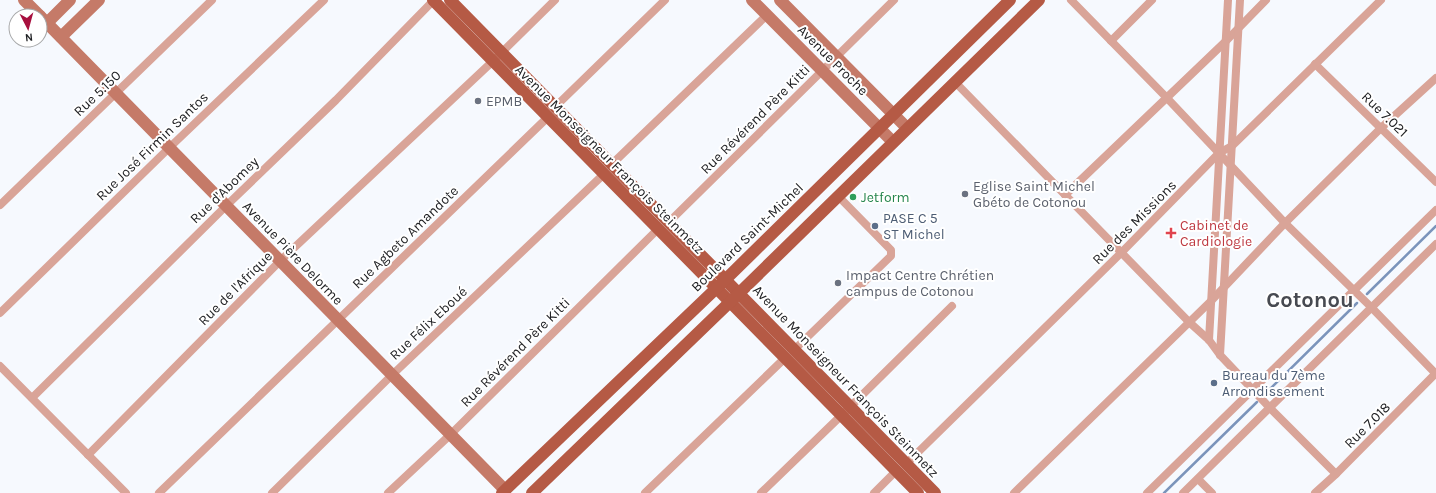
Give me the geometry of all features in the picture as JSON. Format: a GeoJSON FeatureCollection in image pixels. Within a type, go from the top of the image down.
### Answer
{"type":"FeatureCollection","features":[{"type":"Feature","properties":{"kind":"main road","name":"Avenue Pière Delorme"},"geometry":{"type":"LineString","coordinates":[[24,0],[32,8]]}},
{"type":"Feature","properties":{"kind":"main road"},"geometry":{"type":"LineString","coordinates":[[48,14],[70,0]]}},
{"type":"Feature","properties":{"kind":"main road"},"geometry":{"type":"LineString","coordinates":[[61,37],[100,0]]}},
{"type":"Feature","properties":{"kind":"main road","name":"Avenue Monseigneur François Steinmetz"},"geometry":{"type":"LineString","coordinates":[[433,0],[730,302],[789,354],[901,467],[935,493]]}},
{"type":"Feature","properties":{"kind":"main road","name":"Avenue Monseigneur François Steinmetz"},"geometry":{"type":"LineString","coordinates":[[450,0],[739,293],[789,354]]}},
{"type":"Feature","properties":{"kind":"main road","name":"Avenue Proche"},"geometry":{"type":"LineString","coordinates":[[752,0],[893,142]]}},
{"type":"Feature","properties":{"kind":"main road","name":"Avenue Proche"},"geometry":{"type":"LineString","coordinates":[[780,0],[907,128]]}},
{"type":"Feature","properties":{"kind":"main road","name":"Boulevard Saint-Michel"},"geometry":{"type":"LineString","coordinates":[[505,492],[726,280],[1010,0]]}},
{"type":"Feature","properties":{"kind":"main road"},"geometry":{"type":"LineString","coordinates":[[532,493],[1039,0]]}},
{"type":"Feature","properties":{"kind":"main road","name":"Avenue Pière Delorme"},"geometry":{"type":"LineString","coordinates":[[48,24],[505,492]]}},
{"type":"Feature","properties":{"kind":"main road","name":"Avenue Monseigneur François Steinmetz"},"geometry":{"type":"LineString","coordinates":[[901,467],[918,493]]}},
{"type":"Feature","properties":{"kind":"street","name":"Rue 5.150"},"geometry":{"type":"LineString","coordinates":[[0,205],[212,0]]}},
{"type":"Feature","properties":{"kind":"street","name":"Rue José Firmin Santos"},"geometry":{"type":"LineString","coordinates":[[0,313],[169,148],[324,0]]}},
{"type":"Feature","properties":{"kind":"street","name":"Rue d'Abomey"},"geometry":{"type":"LineString","coordinates":[[32,398],[226,206],[336,100],[433,0]]}},
{"type":"Feature","properties":{"kind":"street","name":"Rue de l'Afrique"},"geometry":{"type":"LineString","coordinates":[[88,454],[280,261],[493,61],[555,0]]}},
{"type":"Feature","properties":{"kind":"street"},"geometry":{"type":"LineString","coordinates":[[556,107],[665,0]]}},
{"type":"Feature","properties":{"kind":"street","name":"Rue Révérend Père Kitti"},"geometry":{"type":"LineString","coordinates":[[668,222],[894,0]]}},
{"type":"Feature","properties":{"kind":"street"},"geometry":{"type":"LineString","coordinates":[[1072,0],[1285,223],[1354,290],[1436,374]]}},
{"type":"Feature","properties":{"kind":"street"},"geometry":{"type":"LineString","coordinates":[[1111,40],[1152,0]]}},
{"type":"Feature","properties":{"kind":"street"},"geometry":{"type":"LineString","coordinates":[[1209,340],[1228,0]]}},
{"type":"Feature","properties":{"kind":"street"},"geometry":{"type":"LineString","coordinates":[[1220,355],[1240,0]]}},
{"type":"Feature","properties":{"kind":"street"},"geometry":{"type":"LineString","coordinates":[[1065,195],[1166,97],[1226,42],[1266,0]]}},
{"type":"Feature","properties":{"kind":"street","name":"Rue des Missions"},"geometry":{"type":"LineString","coordinates":[[874,493],[1121,253],[1219,153],[1232,146],[1381,0]]}},
{"type":"Feature","properties":{"kind":"street"},"geometry":{"type":"LineString","coordinates":[[612,164],[767,15]]}},
{"type":"Feature","properties":{"kind":"street","name":"Rue 7.021"},"geometry":{"type":"LineString","coordinates":[[1315,64],[1436,182]]}},
{"type":"Feature","properties":{"kind":"street"},"geometry":{"type":"LineString","coordinates":[[1014,493],[1211,301],[1285,223],[1381,128],[1436,78]]}},
{"type":"Feature","properties":{"kind":"street"},"geometry":{"type":"LineString","coordinates":[[954,82],[1188,322],[1209,340],[1220,355],[1270,408],[1336,474]]}},
{"type":"Feature","properties":{"kind":"street","name":"Rue Agbeto Amandote"},"geometry":{"type":"LineString","coordinates":[[159,493],[548,117]]}},
{"type":"Feature","properties":{"kind":"street","name":"Rue Félix Eboué"},"geometry":{"type":"LineString","coordinates":[[272,493],[392,375],[604,174]]}},
{"type":"Feature","properties":{"kind":"street"},"geometry":{"type":"LineString","coordinates":[[645,493],[891,256],[892,250],[838,196]]}},
{"type":"Feature","properties":{"kind":"street"},"geometry":{"type":"LineString","coordinates":[[1147,493],[1436,210]]}},
{"type":"Feature","properties":{"kind":"street","name":"Rue Révérend Père Kitti"},"geometry":{"type":"LineString","coordinates":[[388,493],[450,435],[658,229]]}},
{"type":"Feature","properties":{"kind":"street"},"geometry":{"type":"LineString","coordinates":[[1183,493],[1436,244]]}},
{"type":"Feature","properties":{"kind":"street"},"geometry":{"type":"LineString","coordinates":[[761,493],[952,306]]}},
{"type":"Feature","properties":{"kind":"street"},"geometry":{"type":"LineString","coordinates":[[0,366],[126,493]]}},
{"type":"Feature","properties":{"kind":"street","name":"Rue 7.018"},"geometry":{"type":"LineString","coordinates":[[1315,493],[1436,374]]}},
{"type":"Feature","properties":{"kind":"street"},"geometry":{"type":"LineString","coordinates":[[1198,479],[1212,493]]}},
{"type":"Feature","properties":{"kind":"waterway"},"geometry":{"type":"LineString","coordinates":[[1367,294],[1436,226]]}},
{"type":"Feature","properties":{"kind":"waterway"},"geometry":{"type":"LineString","coordinates":[[1265,394],[1357,303]]}},
{"type":"Feature","properties":{"kind":"waterway"},"geometry":{"type":"LineString","coordinates":[[1164,493],[1257,402]]}},
{"type":"Feature","properties":{"kind":"place","name":"EPMB"},"geometry":{"type":"Point","coordinates":[478,101]}},
{"type":"Feature","properties":{"kind":"place","name":"Eglise Saint Michel Gbéto de Cotonou"},"geometry":{"type":"Point","coordinates":[965,194]}},
{"type":"Feature","properties":{"kind":"place","name":"Jetform"},"geometry":{"type":"Point","coordinates":[853,197]}},
{"type":"Feature","properties":{"kind":"place","name":"PASE C 5 ST Michel"},"geometry":{"type":"Point","coordinates":[875,226]}},
{"type":"Feature","properties":{"kind":"place","name":"Cabinet de Cardiologie"},"geometry":{"type":"Point","coordinates":[1171,233]}},
{"type":"Feature","properties":{"kind":"place","name":"Impact Centre Chrétien campus de Cotonou"},"geometry":{"type":"Point","coordinates":[838,283]}},
{"type":"Feature","properties":{"kind":"place","name":"Bureau du 7ème Arrondissement"},"geometry":{"type":"Point","coordinates":[1214,383]}},
{"type":"Feature","properties":{"kind":"district","name":"Cotonou"},"geometry":{"type":"Point","coordinates":[1310,299]}}]}
